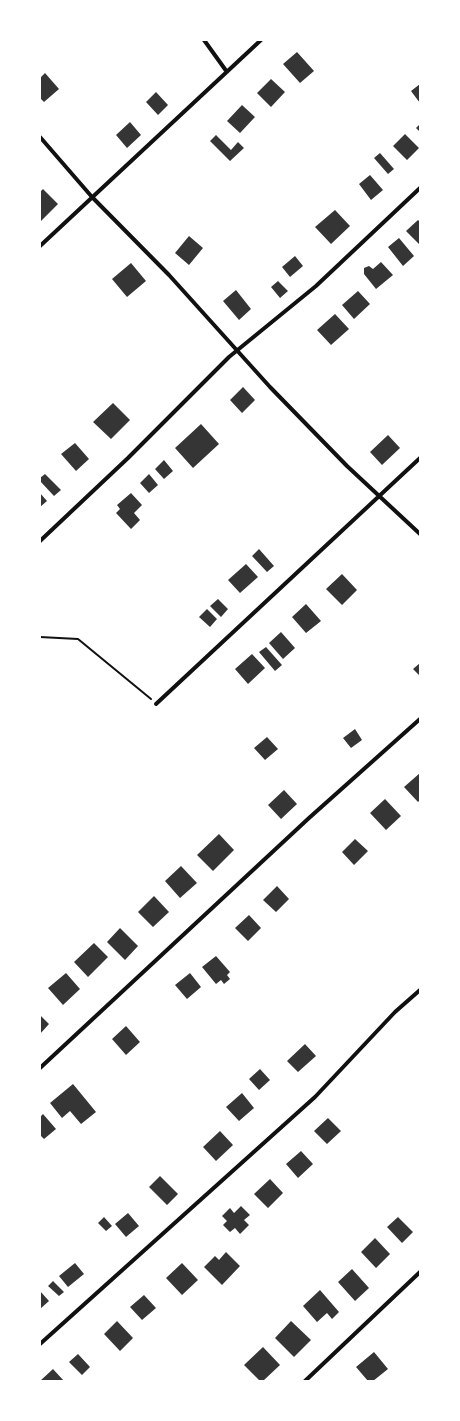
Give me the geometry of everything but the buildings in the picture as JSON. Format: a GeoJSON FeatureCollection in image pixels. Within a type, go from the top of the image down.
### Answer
{"type":"FeatureCollection","features":[{"type":"Feature","properties":{"kind":"street"},"geometry":{"type":"LineString","coordinates":[[204,40],[227,72]]}},
{"type":"Feature","properties":{"kind":"street"},"geometry":{"type":"LineString","coordinates":[[40,246],[261,40]]}},
{"type":"Feature","properties":{"kind":"street"},"geometry":{"type":"LineString","coordinates":[[40,137],[92,197],[169,275],[237,352],[336,454],[420,534]]}},
{"type":"Feature","properties":{"kind":"street"},"geometry":{"type":"LineString","coordinates":[[40,541],[128,458],[229,357],[316,286],[420,188]]}},
{"type":"Feature","properties":{"kind":"street"},"geometry":{"type":"LineString","coordinates":[[156,704],[420,458]]}},
{"type":"Feature","properties":{"kind":"street"},"geometry":{"type":"LineString","coordinates":[[40,1068],[310,818],[420,719]]}},
{"type":"Feature","properties":{"kind":"street"},"geometry":{"type":"LineString","coordinates":[[40,1344],[315,1097],[395,1012],[420,990]]}},
{"type":"Feature","properties":{"kind":"street"},"geometry":{"type":"LineString","coordinates":[[305,1381],[420,1272]]}},
{"type":"Feature","properties":{"kind":"path"},"geometry":{"type":"LineString","coordinates":[[40,637],[78,639],[156,704]]}}]}
